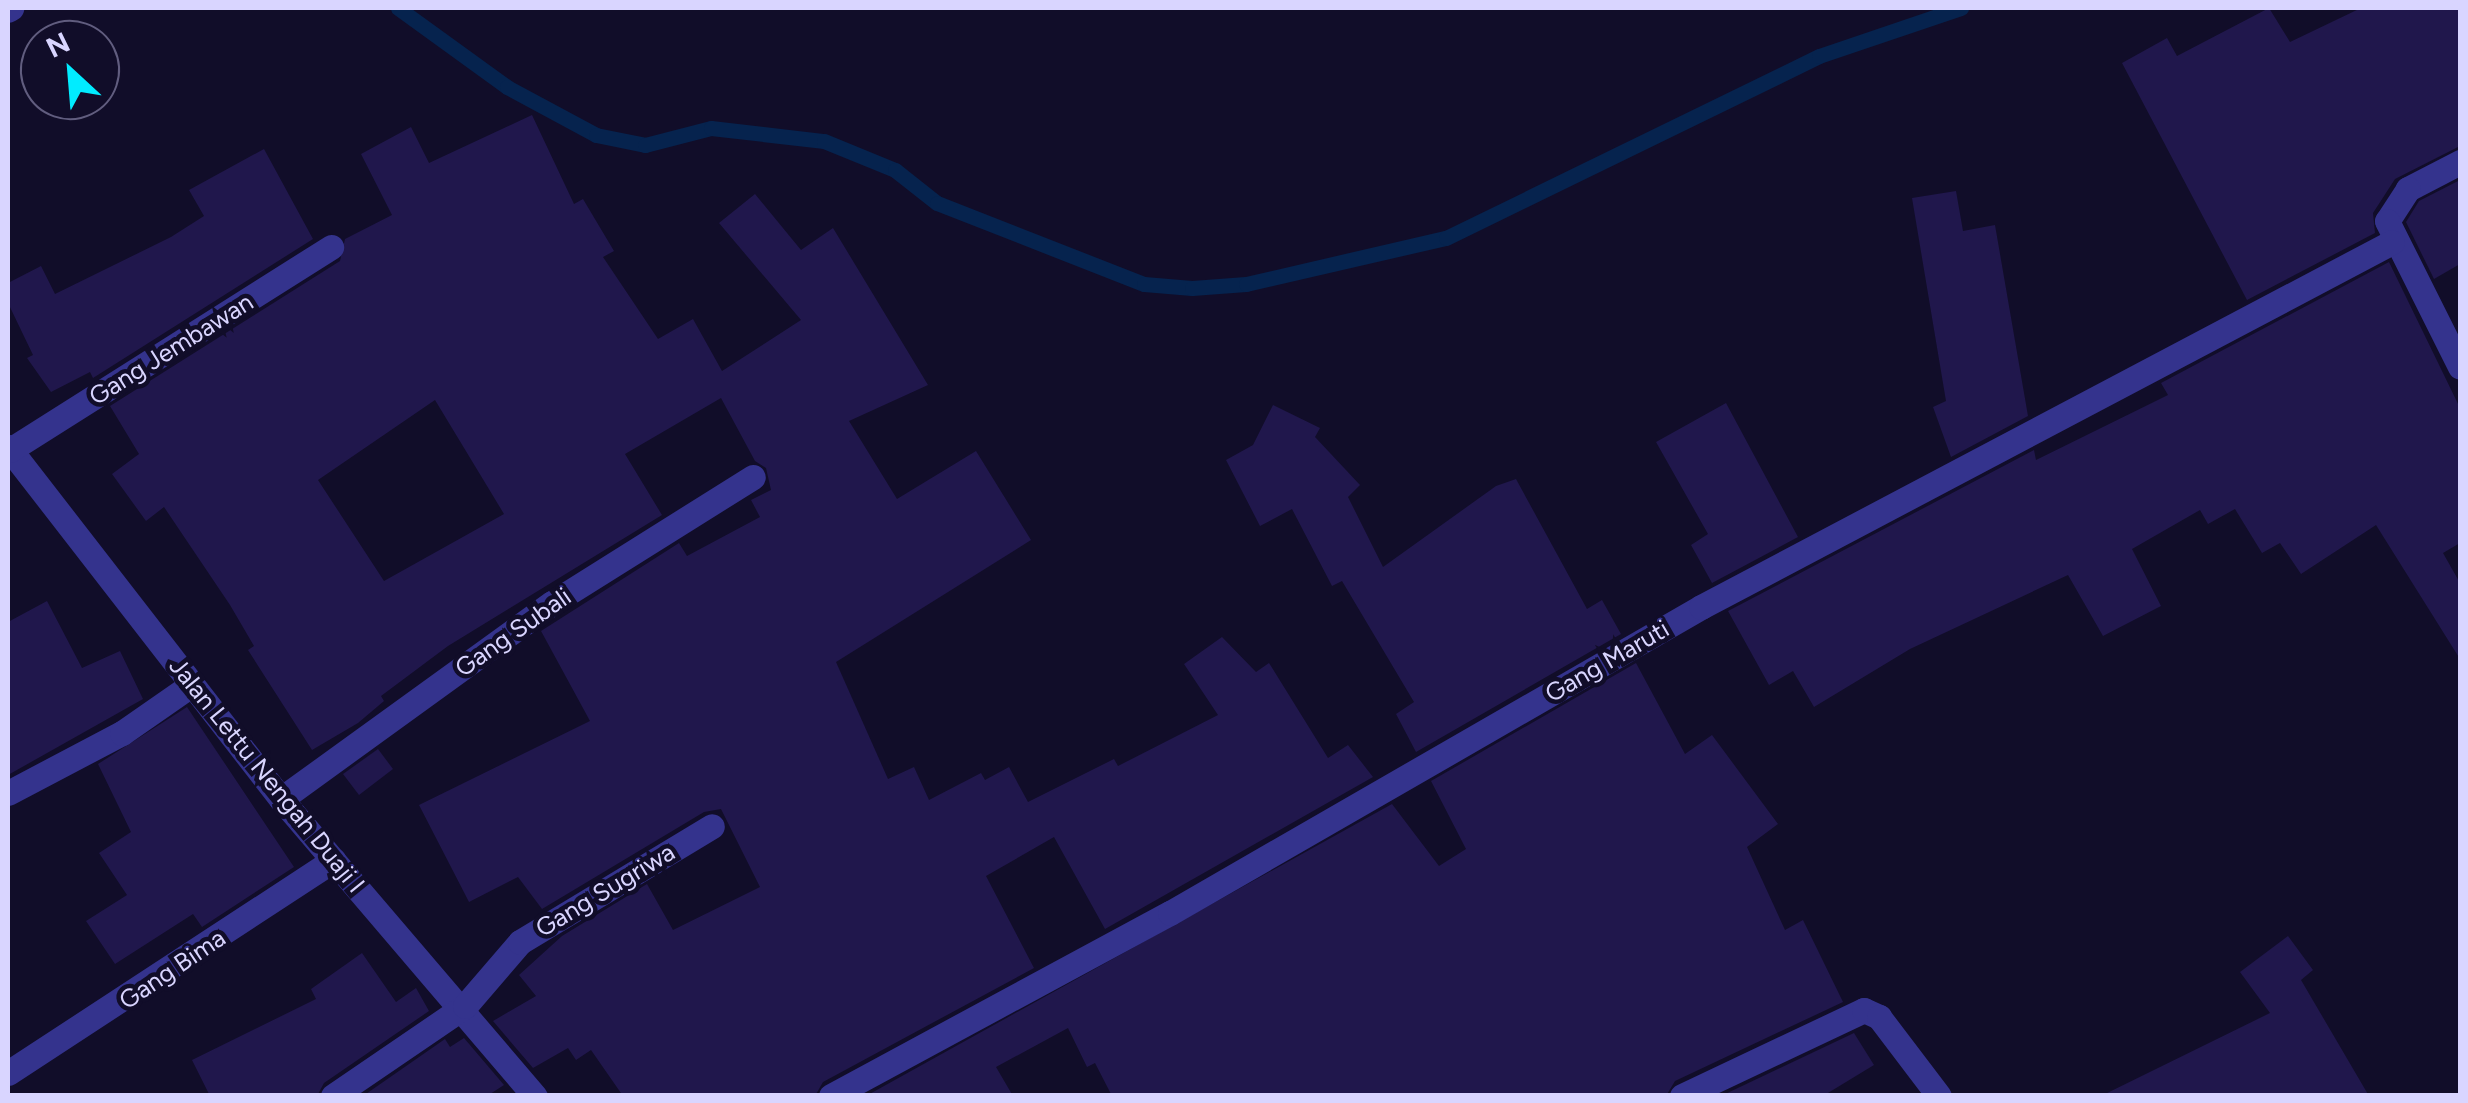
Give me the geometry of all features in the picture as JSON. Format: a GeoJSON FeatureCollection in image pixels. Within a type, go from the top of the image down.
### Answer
{"type":"FeatureCollection","features":[{"type":"Feature","properties":{"kind":"street"},"geometry":{"type":"LineString","coordinates":[[2460,162],[2408,189],[2387,221],[2392,242],[2460,367]]}},
{"type":"Feature","properties":{"kind":"street","name":"Gang Maruti"},"geometry":{"type":"LineString","coordinates":[[830,1096],[1170,913],[1701,607],[2392,242]]}},
{"type":"Feature","properties":{"kind":"street","name":"Gang Jembawan"},"geometry":{"type":"LineString","coordinates":[[9,448],[331,247]]}},
{"type":"Feature","properties":{"kind":"street","name":"Jalan Lettu Nengah Duaji I"},"geometry":{"type":"LineString","coordinates":[[9,448],[281,799],[465,1006],[535,1096]]}},
{"type":"Feature","properties":{"kind":"street","name":"Gang Subali"},"geometry":{"type":"LineString","coordinates":[[281,799],[552,603],[753,477]]}},
{"type":"Feature","properties":{"kind":"street"},"geometry":{"type":"LineString","coordinates":[[8,793],[122,733],[191,685]]}},
{"type":"Feature","properties":{"kind":"street","name":"Gang Sugriwa"},"geometry":{"type":"LineString","coordinates":[[333,1096],[465,1006],[520,942],[712,826]]}},
{"type":"Feature","properties":{"kind":"street","name":"Gang Bima"},"geometry":{"type":"LineString","coordinates":[[8,1072],[334,860]]}},
{"type":"Feature","properties":{"kind":"street"},"geometry":{"type":"LineString","coordinates":[[1682,1096],[1717,1089],[1850,1011],[1864,1010],[1879,1018],[1939,1096]]}},
{"type":"Feature","properties":{"kind":"building"},"geometry":{"type":"Polygon","coordinates":[[[2269,8],[2290,42],[2361,8],[2460,8],[2460,146],[2395,179],[2373,213],[2375,233],[2247,300],[2122,63],[2167,38],[2177,56],[2269,8]]]}},
{"type":"Feature","properties":{"kind":"building"},"geometry":{"type":"Polygon","coordinates":[[[532,115],[574,204],[583,199],[614,251],[603,257],[658,339],[693,319],[722,371],[801,320],[719,223],[755,194],[801,250],[833,228],[928,385],[849,421],[897,499],[976,451],[1031,540],[836,662],[888,779],[914,767],[929,800],[981,773],[985,780],[1009,767],[1028,802],[1114,759],[1118,766],[1218,715],[1184,664],[1222,637],[1256,672],[1269,663],[1328,758],[1348,745],[1373,777],[1105,929],[1054,837],[986,876],[1034,968],[823,1082],[815,1096],[623,1096],[591,1050],[576,1060],[568,1048],[533,1068],[493,1021],[536,996],[519,975],[562,936],[647,884],[673,930],[760,887],[721,809],[704,812],[542,909],[518,877],[469,902],[419,805],[590,721],[541,631],[679,543],[687,556],[760,517],[751,500],[771,490],[766,468],[755,461],[721,398],[625,454],[662,515],[448,646],[381,696],[384,701],[358,723],[312,750],[248,650],[254,646],[230,605],[164,507],[146,521],[112,474],[139,454],[110,406],[340,261],[345,239],[392,215],[361,154],[411,127],[429,163],[532,115]],[[435,400],[318,480],[384,581],[504,514],[435,400]]]}},
{"type":"Feature","properties":{"kind":"building"},"geometry":{"type":"Polygon","coordinates":[[[264,149],[313,239],[93,378],[90,372],[51,392],[27,358],[33,355],[8,303],[8,283],[41,266],[55,294],[171,237],[204,216],[189,190],[264,149]]]}},
{"type":"Feature","properties":{"kind":"building"},"geometry":{"type":"Polygon","coordinates":[[[2460,180],[2460,264],[2434,279],[2406,222],[2419,201],[2460,180]]]}},
{"type":"Feature","properties":{"kind":"building"},"geometry":{"type":"Polygon","coordinates":[[[1956,191],[1963,231],[1995,225],[2028,416],[1951,457],[1933,407],[1946,401],[1912,198],[1956,191]]]}},
{"type":"Feature","properties":{"kind":"building"},"geometry":{"type":"Polygon","coordinates":[[[2389,262],[2460,408],[2460,543],[2443,553],[2460,583],[2460,659],[2376,525],[2301,574],[2280,543],[2262,553],[2235,509],[2208,524],[2200,510],[2132,549],[2161,606],[2103,636],[2068,575],[1910,649],[1814,707],[1793,671],[1769,685],[1728,611],[2034,450],[2036,460],[2168,395],[2161,383],[2389,262]]]}},
{"type":"Feature","properties":{"kind":"building"},"geometry":{"type":"Polygon","coordinates":[[[1726,403],[1798,537],[1712,583],[1691,545],[1708,534],[1656,442],[1726,403]]]}},
{"type":"Feature","properties":{"kind":"building"},"geometry":{"type":"Polygon","coordinates":[[[1273,405],[1320,428],[1315,437],[1360,485],[1348,497],[1383,567],[1496,486],[1516,479],[1587,609],[1602,600],[1621,634],[1416,752],[1396,714],[1414,702],[1342,581],[1332,586],[1292,509],[1260,526],[1226,460],[1253,445],[1273,405]]]}},
{"type":"Feature","properties":{"kind":"building"},"geometry":{"type":"Polygon","coordinates":[[[47,601],[82,668],[120,651],[143,699],[8,775],[8,622],[47,601]]]}},
{"type":"Feature","properties":{"kind":"building"},"geometry":{"type":"Polygon","coordinates":[[[1636,663],[1685,754],[1712,735],[1778,824],[1747,847],[1785,930],[1803,920],[1843,1002],[1675,1081],[1666,1096],[1112,1096],[1095,1063],[1087,1067],[1068,1028],[996,1067],[1013,1096],[866,1096],[1392,804],[1439,866],[1466,849],[1431,781],[1636,663]]]}},
{"type":"Feature","properties":{"kind":"building"},"geometry":{"type":"Polygon","coordinates":[[[187,707],[294,867],[202,927],[193,914],[115,964],[86,921],[127,895],[99,853],[131,832],[98,764],[187,707]]]}},
{"type":"Feature","properties":{"kind":"building"},"geometry":{"type":"Polygon","coordinates":[[[378,749],[393,769],[359,795],[343,774],[378,749]]]}},
{"type":"Feature","properties":{"kind":"building"},"geometry":{"type":"Polygon","coordinates":[[[2288,936],[2313,970],[2301,980],[2369,1096],[2101,1096],[2270,1013],[2240,972],[2288,936]]]}},
{"type":"Feature","properties":{"kind":"building"},"geometry":{"type":"Polygon","coordinates":[[[362,953],[396,1002],[416,988],[429,1011],[324,1083],[317,1096],[210,1096],[192,1060],[316,999],[311,989],[362,953]]]}},
{"type":"Feature","properties":{"kind":"building"},"geometry":{"type":"Polygon","coordinates":[[[1854,1033],[1874,1065],[1823,1096],[1721,1096],[1854,1033]]]}},
{"type":"Feature","properties":{"kind":"building"},"geometry":{"type":"Polygon","coordinates":[[[464,1038],[504,1085],[487,1096],[363,1096],[445,1039],[450,1047],[464,1038]]]}},
{"type":"Feature","properties":{"kind":"waterway"},"geometry":{"type":"LineString","coordinates":[[398,8],[507,87],[596,135],[645,145],[711,128],[824,141],[895,170],[937,203],[1144,284],[1192,288],[1246,284],[1446,238],[1819,56],[1961,8]]}}]}
